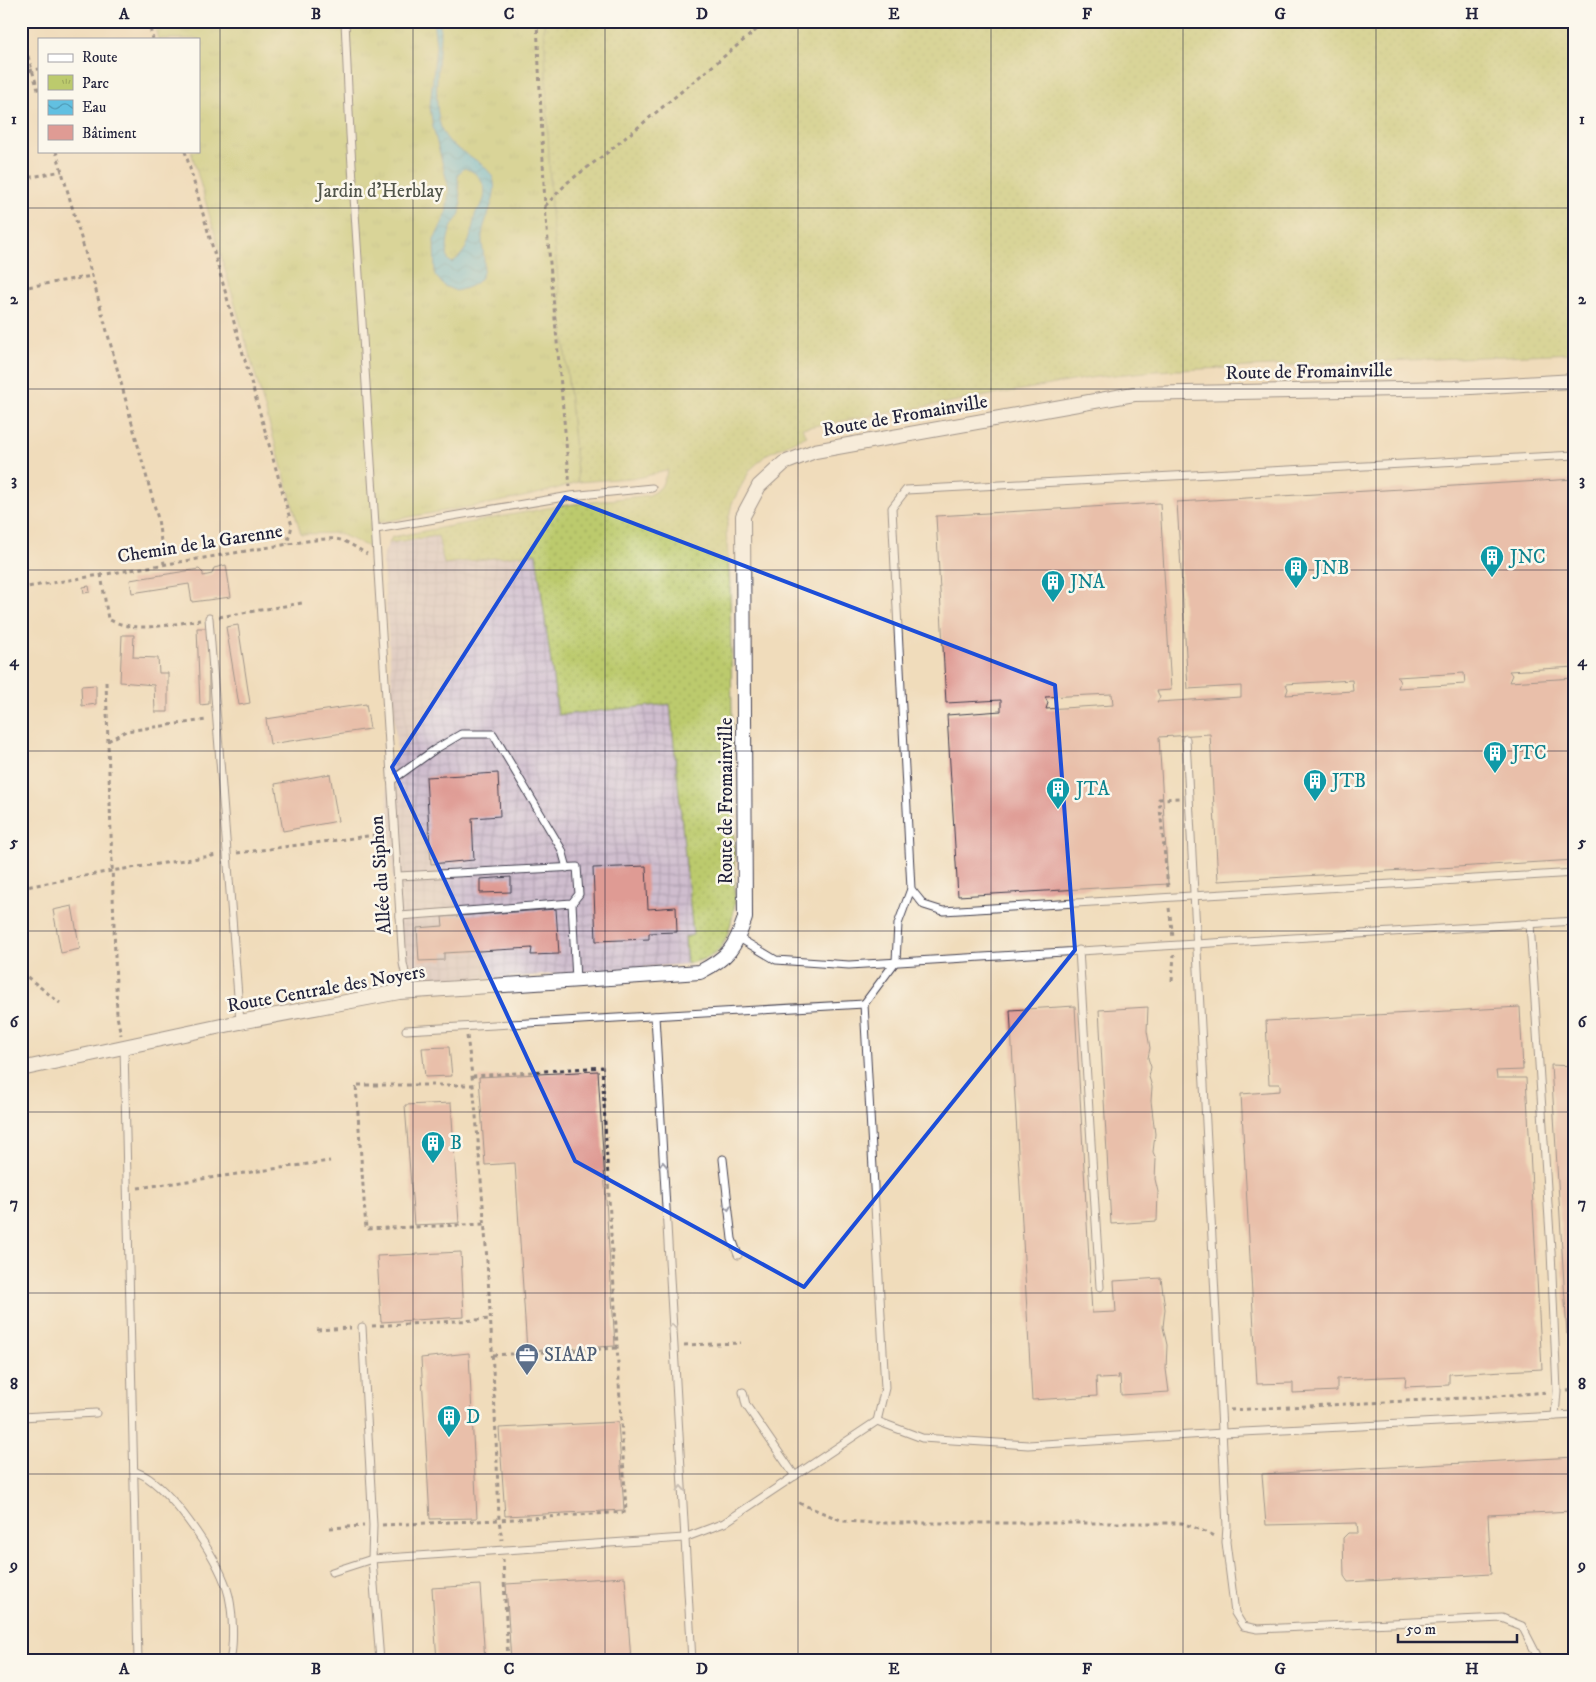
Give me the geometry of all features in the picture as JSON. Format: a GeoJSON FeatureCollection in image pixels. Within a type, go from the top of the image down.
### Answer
{"type":"FeatureCollection","features":[{"type":"Feature","properties":{"kind":"street","name":"Route de Fromainville"},"geometry":{"type":"LineString","coordinates":[[700,972],[720,962],[739,938],[745,918],[743,516],[759,486],[784,463],[815,451],[1134,394],[1454,388],[1575,381]]}},
{"type":"Feature","properties":{"kind":"street","name":"Route Centrale des Noyers"},"geometry":{"type":"LineString","coordinates":[[21,1069],[240,1022],[409,991],[700,972]]}},
{"type":"Feature","properties":{"kind":"lane","name":"Allée du Siphon"},"geometry":{"type":"LineString","coordinates":[[345,21],[351,153],[403,963],[409,991]]}},
{"type":"Feature","properties":{"kind":"lane"},"geometry":{"type":"LineString","coordinates":[[332,1572],[372,1559],[684,1538],[724,1523],[878,1421],[885,1388],[864,1004],[896,961],[898,924],[911,889],[892,508],[906,490],[1575,455]]}},
{"type":"Feature","properties":{"kind":"lane"},"geometry":{"type":"LineString","coordinates":[[376,529],[570,496],[652,488]]}},
{"type":"Feature","properties":{"kind":"lane"},"geometry":{"type":"LineString","coordinates":[[209,618],[240,1022]]}},
{"type":"Feature","properties":{"kind":"lane"},"geometry":{"type":"LineString","coordinates":[[391,781],[434,750],[461,734],[493,734],[562,850],[567,868]]}},
{"type":"Feature","properties":{"kind":"lane"},"geometry":{"type":"LineString","coordinates":[[1186,738],[1222,1410],[1226,1542],[1235,1613],[1242,1626],[1258,1630],[1502,1618],[1522,1626],[1540,1661]]}},
{"type":"Feature","properties":{"kind":"lane"},"geometry":{"type":"LineString","coordinates":[[398,876],[577,867],[579,894],[572,903],[576,980]]}},
{"type":"Feature","properties":{"kind":"lane"},"geometry":{"type":"LineString","coordinates":[[911,889],[924,905],[943,911],[1575,873]]}},
{"type":"Feature","properties":{"kind":"lane"},"geometry":{"type":"LineString","coordinates":[[400,916],[572,903]]}},
{"type":"Feature","properties":{"kind":"lane"},"geometry":{"type":"LineString","coordinates":[[739,938],[776,960],[849,965],[1575,920]]}},
{"type":"Feature","properties":{"kind":"lane"},"geometry":{"type":"LineString","coordinates":[[1530,922],[1551,1251],[1557,1391],[1555,1416]]}},
{"type":"Feature","properties":{"kind":"lane"},"geometry":{"type":"LineString","coordinates":[[1079,950],[1100,1287]]}},
{"type":"Feature","properties":{"kind":"lane"},"geometry":{"type":"LineString","coordinates":[[406,1030],[864,1004]]}},
{"type":"Feature","properties":{"kind":"lane"},"geometry":{"type":"LineString","coordinates":[[655,1016],[692,1661]]}},
{"type":"Feature","properties":{"kind":"lane"},"geometry":{"type":"LineString","coordinates":[[124,1047],[138,1661]]}},
{"type":"Feature","properties":{"kind":"lane"},"geometry":{"type":"LineString","coordinates":[[723,1159],[732,1239],[738,1255]]}},
{"type":"Feature","properties":{"kind":"lane"},"geometry":{"type":"LineString","coordinates":[[362,1327],[373,1525],[372,1559],[380,1661]]}},
{"type":"Feature","properties":{"kind":"lane"},"geometry":{"type":"LineString","coordinates":[[743,1392],[746,1405],[795,1476]]}},
{"type":"Feature","properties":{"kind":"lane"},"geometry":{"type":"LineString","coordinates":[[21,1417],[96,1413]]}},
{"type":"Feature","properties":{"kind":"lane"},"geometry":{"type":"LineString","coordinates":[[878,1421],[922,1438],[1028,1446],[1223,1433],[1575,1416]]}},
{"type":"Feature","properties":{"kind":"lane"},"geometry":{"type":"LineString","coordinates":[[134,1471],[148,1478],[172,1500],[207,1547],[218,1567],[229,1596],[233,1644],[230,1661]]}},
{"type":"Feature","properties":{"kind":"path"},"geometry":{"type":"LineString","coordinates":[[148,21],[153,38]]}},
{"type":"Feature","properties":{"kind":"path"},"geometry":{"type":"LineString","coordinates":[[537,21],[544,206],[568,453],[570,496]]}},
{"type":"Feature","properties":{"kind":"path"},"geometry":{"type":"LineString","coordinates":[[544,206],[568,182],[608,152],[767,21]]}},
{"type":"Feature","properties":{"kind":"path"},"geometry":{"type":"LineString","coordinates":[[21,33],[38,90]]}},
{"type":"Feature","properties":{"kind":"path"},"geometry":{"type":"LineString","coordinates":[[21,72],[38,69]]}},
{"type":"Feature","properties":{"kind":"path"},"geometry":{"type":"LineString","coordinates":[[56,152],[158,519],[164,564]]}},
{"type":"Feature","properties":{"kind":"path"},"geometry":{"type":"LineString","coordinates":[[185,152],[292,526],[287,544]]}},
{"type":"Feature","properties":{"kind":"path"},"geometry":{"type":"LineString","coordinates":[[21,179],[62,172]]}},
{"type":"Feature","properties":{"kind":"path"},"geometry":{"type":"LineString","coordinates":[[21,288],[92,276]]}},
{"type":"Feature","properties":{"kind":"path","name":"Chemin de la Garenne"},"geometry":{"type":"LineString","coordinates":[[21,588],[332,538],[348,542],[378,561]]}},
{"type":"Feature","properties":{"kind":"path"},"geometry":{"type":"LineString","coordinates":[[101,574],[108,619],[117,624],[137,628],[302,604]]}},
{"type":"Feature","properties":{"kind":"path"},"geometry":{"type":"LineString","coordinates":[[106,682],[117,1016],[124,1047]]}},
{"type":"Feature","properties":{"kind":"path"},"geometry":{"type":"LineString","coordinates":[[108,742],[126,730],[217,719]]}},
{"type":"Feature","properties":{"kind":"path"},"geometry":{"type":"LineString","coordinates":[[1168,887],[1159,800],[1190,797]]}},
{"type":"Feature","properties":{"kind":"path"},"geometry":{"type":"LineString","coordinates":[[21,888],[111,871],[387,833]]}},
{"type":"Feature","properties":{"kind":"path"},"geometry":{"type":"LineString","coordinates":[[21,972],[60,1003]]}},
{"type":"Feature","properties":{"kind":"path"},"geometry":{"type":"LineString","coordinates":[[466,1026],[474,1084],[492,1319],[508,1661]]}},
{"type":"Feature","properties":{"kind":"path"},"geometry":{"type":"LineString","coordinates":[[330,1528],[626,1512],[602,1067],[472,1076]]}},
{"type":"Feature","properties":{"kind":"path"},"geometry":{"type":"LineString","coordinates":[[474,1084],[356,1085],[366,1229],[485,1224]]}},
{"type":"Feature","properties":{"kind":"path"},"geometry":{"type":"LineString","coordinates":[[128,1189],[330,1161]]}},
{"type":"Feature","properties":{"kind":"path"},"geometry":{"type":"LineString","coordinates":[[317,1330],[492,1319]]}},
{"type":"Feature","properties":{"kind":"path"},"geometry":{"type":"LineString","coordinates":[[673,1345],[741,1343]]}},
{"type":"Feature","properties":{"kind":"path"},"geometry":{"type":"LineString","coordinates":[[493,1355],[617,1348]]}},
{"type":"Feature","properties":{"kind":"path"},"geometry":{"type":"LineString","coordinates":[[1222,1410],[1484,1397],[1575,1390]]}},
{"type":"Feature","properties":{"kind":"path"},"geometry":{"type":"LineString","coordinates":[[799,1502],[842,1521],[873,1524],[1182,1523],[1226,1542]]}},
{"type":"Feature","properties":{"kind":"highlighted area"},"geometry":{"type":"Polygon","coordinates":[[[565,497],[1055,685],[1075,950],[804,1287],[575,1161],[392,767],[565,497]]]}},
{"type":"Feature","properties":{"kind":"shaded area"},"geometry":{"type":"Polygon","coordinates":[[[438,536],[444,564],[536,553],[558,715],[670,703],[693,935],[685,937],[687,964],[422,984],[411,964],[398,963],[385,756],[397,756],[383,565],[384,553],[389,543],[438,536]]]}},
{"type":"Feature","properties":{"kind":"green space","name":"Jardin d'Herblay"},"geometry":{"type":"Polygon","coordinates":[[[153,21],[544,21],[551,212],[578,482],[527,496],[370,525],[371,548],[337,533],[301,534],[191,152],[200,152],[200,38],[158,38],[153,21]]]}},
{"type":"Feature","properties":{"kind":"green space"},"geometry":{"type":"Polygon","coordinates":[[[544,21],[1575,21],[1575,353],[1156,371],[1096,377],[802,428],[807,436],[767,454],[750,470],[732,503],[726,531],[730,587],[735,903],[728,933],[720,949],[709,957],[687,964],[685,937],[693,935],[670,704],[558,715],[536,553],[444,564],[438,536],[389,543],[392,537],[558,506],[650,495],[661,487],[668,470],[642,477],[578,482],[551,212],[544,21]]]}},
{"type":"Feature","properties":{"kind":"water"},"geometry":{"type":"Polygon","coordinates":[[[433,21],[440,22],[437,99],[443,133],[455,146],[484,166],[490,173],[495,187],[492,204],[482,235],[484,270],[479,280],[474,284],[456,291],[444,286],[435,275],[434,240],[446,215],[449,189],[433,127],[430,107],[436,45],[433,21]],[[464,168],[458,174],[461,209],[450,230],[447,247],[448,260],[452,263],[463,253],[466,247],[471,236],[476,213],[485,196],[484,185],[481,180],[464,168]]]}},
{"type":"Feature","properties":{"kind":"building"},"geometry":{"type":"Polygon","coordinates":[[[1575,479],[1575,667],[1509,671],[1512,675],[1509,682],[1575,678],[1575,860],[1218,881],[1210,734],[1159,737],[1168,884],[958,896],[947,715],[1001,711],[1001,700],[946,703],[936,516],[1160,503],[1171,690],[1157,691],[1160,697],[1157,702],[1241,697],[1241,686],[1188,689],[1177,502],[1575,479]],[[1464,673],[1397,677],[1400,682],[1398,688],[1465,684],[1464,673]],[[1352,680],[1286,684],[1288,689],[1286,695],[1353,691],[1352,680]],[[1112,694],[1045,697],[1048,703],[1046,709],[1113,705],[1112,694]]]}},
{"type":"Feature","properties":{"kind":"building"},"geometry":{"type":"Polygon","coordinates":[[[226,565],[231,597],[192,602],[189,584],[132,593],[130,580],[199,569],[203,576],[212,574],[214,568],[226,565]]]}},
{"type":"Feature","properties":{"kind":"building"},"geometry":{"type":"Polygon","coordinates":[[[89,586],[90,592],[84,593],[83,587],[89,586]]]}},
{"type":"Feature","properties":{"kind":"building"},"geometry":{"type":"Polygon","coordinates":[[[238,625],[250,703],[239,705],[226,627],[238,625]]]}},
{"type":"Feature","properties":{"kind":"building"},"geometry":{"type":"Polygon","coordinates":[[[197,628],[207,628],[209,654],[209,704],[200,705],[197,628]]]}},
{"type":"Feature","properties":{"kind":"building"},"geometry":{"type":"Polygon","coordinates":[[[122,635],[134,635],[133,657],[158,658],[159,673],[168,673],[168,712],[155,712],[154,685],[120,682],[122,635]]]}},
{"type":"Feature","properties":{"kind":"building"},"geometry":{"type":"Polygon","coordinates":[[[96,685],[96,704],[82,706],[81,686],[96,685]]]}},
{"type":"Feature","properties":{"kind":"building"},"geometry":{"type":"Polygon","coordinates":[[[366,704],[370,729],[270,744],[266,719],[366,704]]]}},
{"type":"Feature","properties":{"kind":"building"},"geometry":{"type":"Polygon","coordinates":[[[498,773],[500,816],[472,818],[474,860],[431,864],[426,777],[498,773]]]}},
{"type":"Feature","properties":{"kind":"building"},"geometry":{"type":"Polygon","coordinates":[[[330,774],[338,821],[283,831],[275,784],[330,774]]]}},
{"type":"Feature","properties":{"kind":"building"},"geometry":{"type":"Polygon","coordinates":[[[646,866],[648,909],[676,907],[677,932],[649,933],[649,939],[596,941],[593,868],[646,866]]]}},
{"type":"Feature","properties":{"kind":"building"},"geometry":{"type":"Polygon","coordinates":[[[511,877],[511,892],[480,893],[480,879],[511,877]]]}},
{"type":"Feature","properties":{"kind":"building"},"geometry":{"type":"Polygon","coordinates":[[[72,906],[80,949],[61,953],[53,910],[72,906]]]}},
{"type":"Feature","properties":{"kind":"building"},"geometry":{"type":"Polygon","coordinates":[[[556,909],[559,954],[531,955],[532,948],[444,953],[444,960],[419,961],[417,928],[443,926],[442,917],[556,909]]]}},
{"type":"Feature","properties":{"kind":"building"},"geometry":{"type":"Polygon","coordinates":[[[1075,1006],[1092,1313],[1116,1312],[1114,1281],[1161,1278],[1165,1309],[1163,1327],[1167,1345],[1166,1369],[1169,1392],[1121,1395],[1120,1375],[1118,1375],[1119,1378],[1100,1379],[1100,1377],[1096,1377],[1097,1396],[1032,1400],[1010,1010],[1075,1006]]]}},
{"type":"Feature","properties":{"kind":"building"},"geometry":{"type":"Polygon","coordinates":[[[1148,1007],[1147,1031],[1150,1048],[1148,1058],[1151,1067],[1149,1077],[1152,1087],[1151,1101],[1155,1134],[1153,1152],[1156,1159],[1155,1179],[1158,1192],[1157,1221],[1111,1224],[1099,1010],[1148,1007]]]}},
{"type":"Feature","properties":{"kind":"building"},"geometry":{"type":"Polygon","coordinates":[[[1520,1007],[1523,1070],[1496,1071],[1497,1078],[1526,1078],[1542,1369],[1449,1374],[1449,1385],[1405,1387],[1406,1376],[1337,1379],[1337,1391],[1293,1393],[1293,1383],[1257,1384],[1241,1094],[1280,1091],[1280,1084],[1269,1084],[1266,1021],[1520,1007]]]}},
{"type":"Feature","properties":{"kind":"building"},"geometry":{"type":"Polygon","coordinates":[[[449,1047],[452,1076],[425,1077],[422,1048],[449,1047]]]}},
{"type":"Feature","properties":{"kind":"building"},"geometry":{"type":"Polygon","coordinates":[[[1551,1065],[1575,1066],[1575,1334],[1567,1334],[1551,1065]]]}},
{"type":"Feature","properties":{"kind":"building"},"geometry":{"type":"Polygon","coordinates":[[[598,1071],[615,1346],[527,1351],[515,1163],[485,1165],[479,1077],[598,1071]]]}},
{"type":"Feature","properties":{"kind":"building","name":"B"},"geometry":{"type":"Polygon","coordinates":[[[451,1103],[459,1223],[414,1225],[405,1105],[451,1103]]]}},
{"type":"Feature","properties":{"kind":"building"},"geometry":{"type":"Polygon","coordinates":[[[461,1252],[464,1317],[381,1322],[377,1256],[461,1252]]]}},
{"type":"Feature","properties":{"kind":"building","name":"D"},"geometry":{"type":"Polygon","coordinates":[[[469,1353],[477,1518],[430,1519],[421,1358],[469,1353]]]}},
{"type":"Feature","properties":{"kind":"building"},"geometry":{"type":"Polygon","coordinates":[[[618,1422],[624,1510],[505,1516],[499,1428],[618,1422]]]}},
{"type":"Feature","properties":{"kind":"building"},"geometry":{"type":"Polygon","coordinates":[[[1575,1457],[1575,1517],[1573,1518],[1573,1511],[1488,1515],[1491,1574],[1348,1582],[1344,1576],[1343,1538],[1348,1533],[1358,1533],[1357,1523],[1266,1525],[1262,1474],[1575,1457]]]}},
{"type":"Feature","properties":{"kind":"building"},"geometry":{"type":"Polygon","coordinates":[[[625,1577],[631,1661],[511,1661],[506,1584],[625,1577]]]}},
{"type":"Feature","properties":{"kind":"building"},"geometry":{"type":"Polygon","coordinates":[[[480,1585],[485,1661],[437,1661],[432,1588],[480,1585]]]}},
{"type":"Feature","properties":{"kind":"place","name":"JNC"},"geometry":{"type":"Point","coordinates":[1492,578]}},
{"type":"Feature","properties":{"kind":"place","name":"JNB"},"geometry":{"type":"Point","coordinates":[1296,589]}},
{"type":"Feature","properties":{"kind":"place","name":"JNA"},"geometry":{"type":"Point","coordinates":[1053,603]}},
{"type":"Feature","properties":{"kind":"place","name":"JTC"},"geometry":{"type":"Point","coordinates":[1495,774]}},
{"type":"Feature","properties":{"kind":"place","name":"JTB"},"geometry":{"type":"Point","coordinates":[1315,802]}},
{"type":"Feature","properties":{"kind":"place","name":"JTA"},"geometry":{"type":"Point","coordinates":[1058,810]}},
{"type":"Feature","properties":{"kind":"place","name":"B"},"geometry":{"type":"Point","coordinates":[433,1164]}},
{"type":"Feature","properties":{"kind":"place","name":"SIAAP"},"geometry":{"type":"Point","coordinates":[527,1376]}},
{"type":"Feature","properties":{"kind":"place","name":"D"},"geometry":{"type":"Point","coordinates":[449,1438]}}]}
